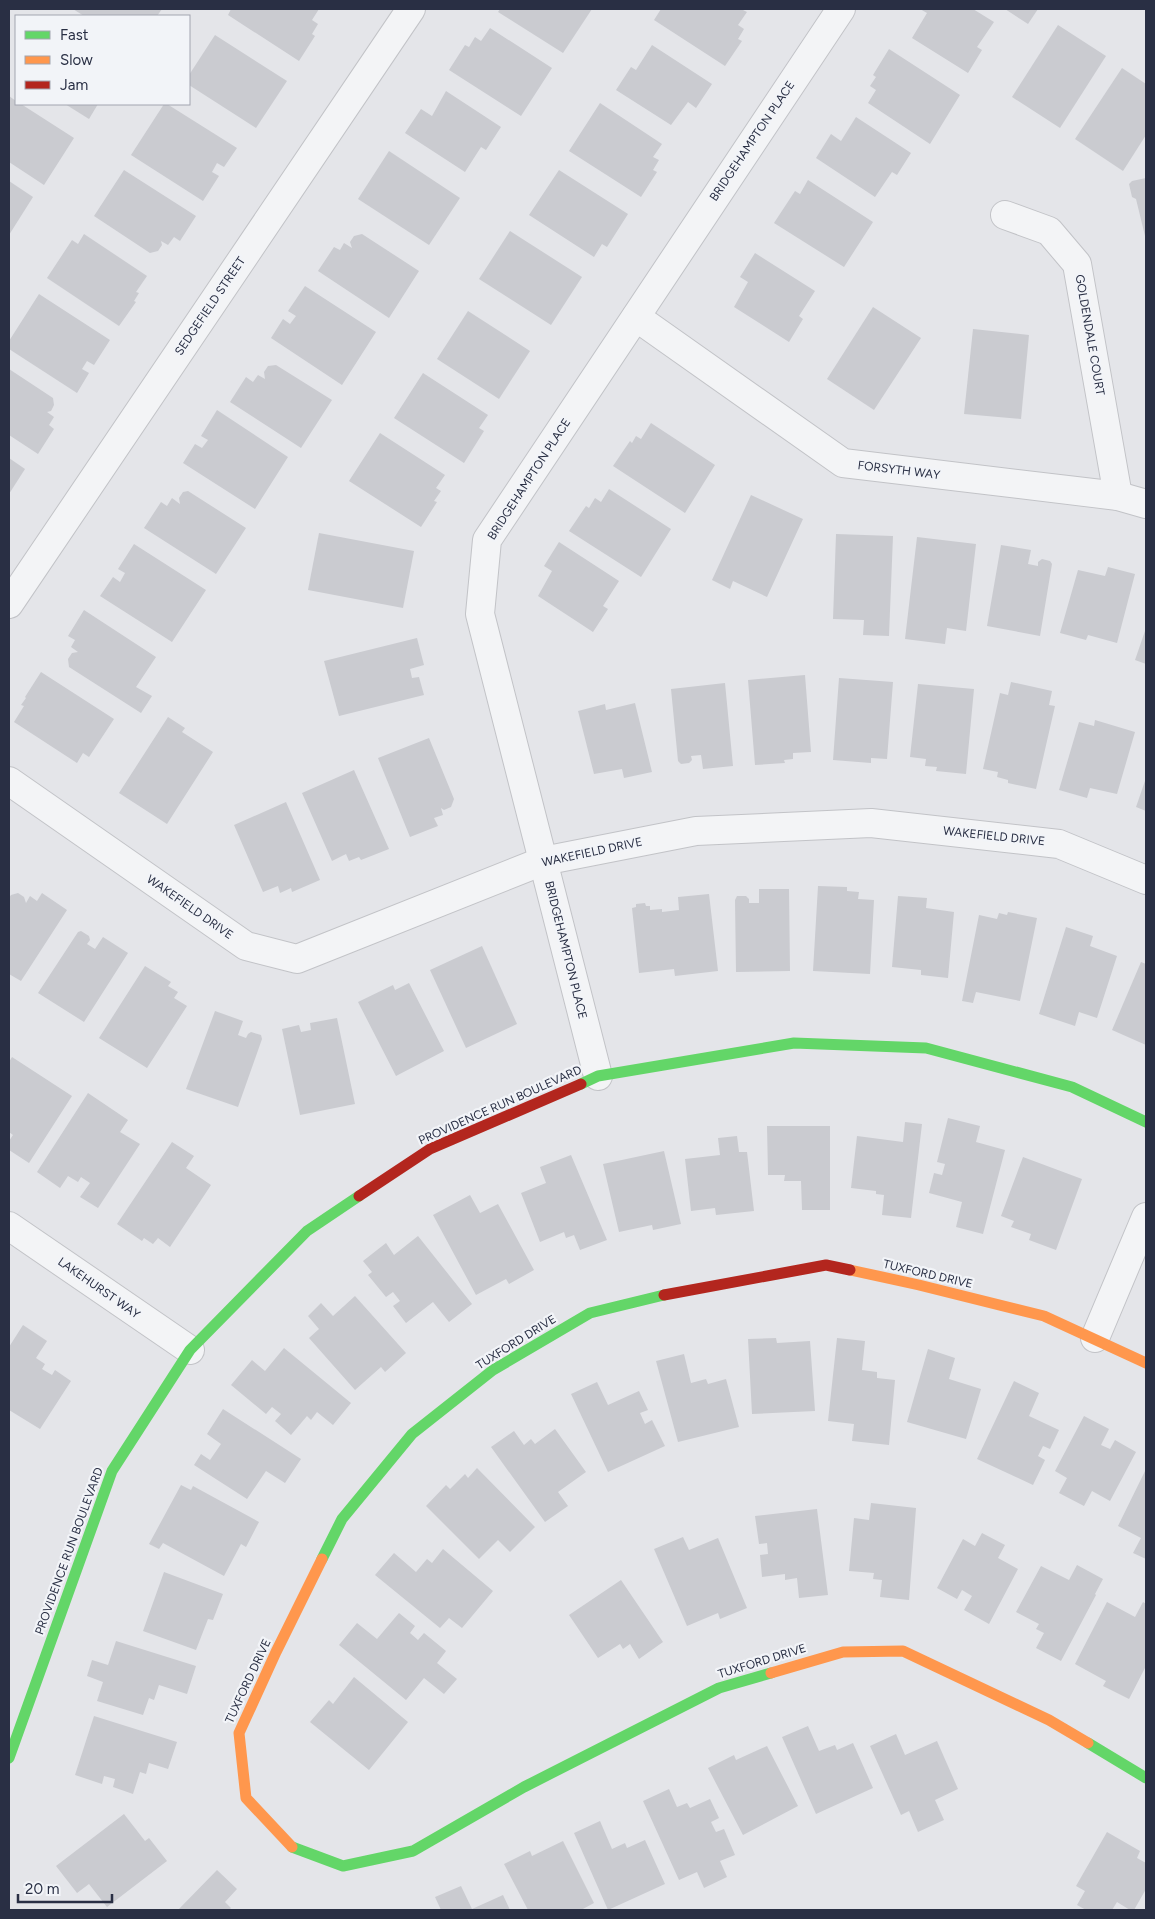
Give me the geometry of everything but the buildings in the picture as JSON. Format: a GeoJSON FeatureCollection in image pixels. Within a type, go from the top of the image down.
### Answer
{"type":"FeatureCollection","features":[{"type":"Feature","properties":{"kind":"street","name":"SEDGEFIELD STREET"},"geometry":{"type":"LineString","coordinates":[[9,604],[410,9]]}},
{"type":"Feature","properties":{"kind":"street","name":"BRIDGEHAMPTON PLACE"},"geometry":{"type":"LineString","coordinates":[[598,1076],[480,614],[487,540],[841,9]]}},
{"type":"Feature","properties":{"kind":"street","name":"GOLDENDALE COURT"},"geometry":{"type":"LineString","coordinates":[[1005,215],[1049,231],[1077,264],[1118,496]]}},
{"type":"Feature","properties":{"kind":"street","name":"FORSYTH WAY"},"geometry":{"type":"LineString","coordinates":[[636,317],[843,463],[1118,496],[1146,504]]}},
{"type":"Feature","properties":{"kind":"street","name":"WAKEFIELD DRIVE"},"geometry":{"type":"LineString","coordinates":[[9,781],[246,946],[297,959],[543,861],[696,831],[871,823],[1059,844],[1146,880]]}},
{"type":"Feature","properties":{"kind":"street","name":"PROVIDENCE RUN BOULEVARD"},"geometry":{"type":"LineString","coordinates":[[9,1758],[112,1471],[190,1350],[307,1231],[430,1150],[598,1076],[794,1044],[926,1048],[1072,1088],[1146,1122]]}},
{"type":"Feature","properties":{"kind":"street"},"geometry":{"type":"LineString","coordinates":[[1095,1338],[1146,1217]]}},
{"type":"Feature","properties":{"kind":"street","name":"LAKEHURST WAY"},"geometry":{"type":"LineString","coordinates":[[9,1226],[190,1350]]}},
{"type":"Feature","properties":{"kind":"street","name":"TUXFORD DRIVE"},"geometry":{"type":"LineString","coordinates":[[1146,1363],[1044,1316],[919,1285],[826,1265],[680,1291],[590,1313],[493,1370],[412,1434],[342,1519],[276,1652],[239,1733],[246,1798],[294,1849],[343,1866],[413,1851],[524,1787],[719,1688],[842,1652],[904,1651],[1049,1720],[1146,1778]]}},
{"type":"Feature","properties":{"kind":"traffic: fast"},"geometry":{"type":"LineString","coordinates":[[581,1084],[598,1076],[794,1043],[926,1048],[1072,1087],[1146,1122]]}},
{"type":"Feature","properties":{"kind":"traffic: fast"},"geometry":{"type":"LineString","coordinates":[[9,1758],[112,1471],[190,1350],[307,1231],[359,1196]]}},
{"type":"Feature","properties":{"kind":"traffic: fast"},"geometry":{"type":"LineString","coordinates":[[322,1559],[342,1519],[412,1434],[493,1370],[590,1313],[664,1295]]}},
{"type":"Feature","properties":{"kind":"traffic: fast"},"geometry":{"type":"LineString","coordinates":[[292,1847],[343,1866],[413,1851],[524,1787],[719,1688],[771,1673]]}},
{"type":"Feature","properties":{"kind":"traffic: fast"},"geometry":{"type":"LineString","coordinates":[[1088,1743],[1146,1778]]}},
{"type":"Feature","properties":{"kind":"traffic: slow"},"geometry":{"type":"LineString","coordinates":[[850,1270],[1044,1316],[1146,1363]]}},
{"type":"Feature","properties":{"kind":"traffic: slow"},"geometry":{"type":"LineString","coordinates":[[292,1847],[246,1798],[239,1733],[322,1559]]}},
{"type":"Feature","properties":{"kind":"traffic: slow"},"geometry":{"type":"LineString","coordinates":[[771,1673],[843,1652],[903,1651],[1049,1720],[1088,1743]]}},
{"type":"Feature","properties":{"kind":"traffic: jam"},"geometry":{"type":"LineString","coordinates":[[359,1196],[430,1149],[581,1084]]}},
{"type":"Feature","properties":{"kind":"traffic: jam"},"geometry":{"type":"LineString","coordinates":[[664,1295],[826,1265],[850,1270]]}}]}
